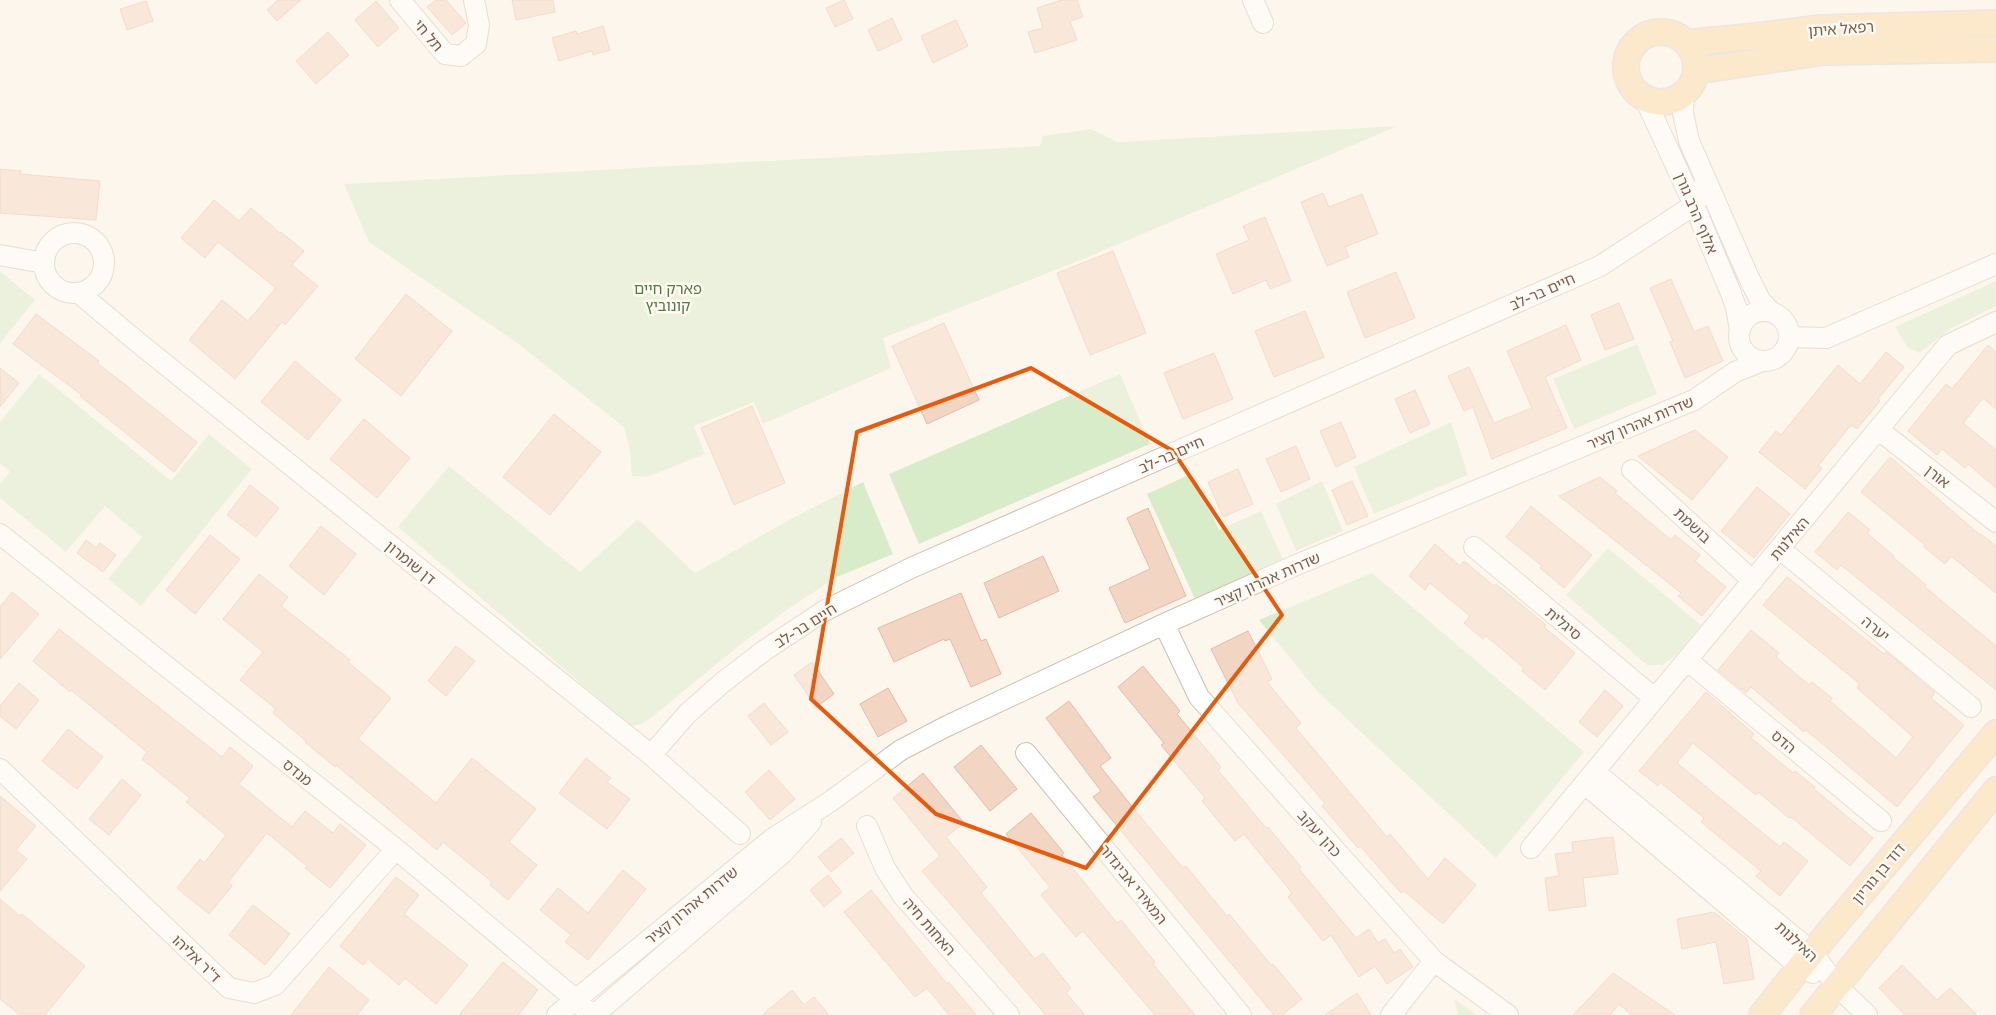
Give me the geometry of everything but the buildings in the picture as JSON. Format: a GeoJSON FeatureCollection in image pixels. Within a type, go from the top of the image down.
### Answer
{"type":"FeatureCollection","features":[{"type":"Feature","properties":{"kind":"main road","name":"רפאל איתן"},"geometry":{"type":"LineString","coordinates":[[1686,43],[1821,28],[1996,23]]}},
{"type":"Feature","properties":{"kind":"main road"},"geometry":{"type":"LineString","coordinates":[[1657,32],[1668,32],[1678,36],[1686,43],[1694,56],[1696,71],[1694,80],[1684,94],[1676,99],[1661,103],[1645,99],[1632,88],[1628,81],[1626,65],[1630,49],[1637,41],[1657,32]]}},
{"type":"Feature","properties":{"kind":"main road","name":"רפאל איתן"},"geometry":{"type":"LineString","coordinates":[[1696,71],[1823,52],[1996,49]]}},
{"type":"Feature","properties":{"kind":"main road","name":"דוד בן גוריון"},"geometry":{"type":"LineString","coordinates":[[1762,1015],[1806,959],[1996,733]]}},
{"type":"Feature","properties":{"kind":"main road"},"geometry":{"type":"LineString","coordinates":[[1814,1015],[1996,790]]}},
{"type":"Feature","properties":{"kind":"street","name":"תל חי"},"geometry":{"type":"LineString","coordinates":[[400,0],[445,54],[461,56],[476,44],[479,25],[474,0]]}},
{"type":"Feature","properties":{"kind":"street"},"geometry":{"type":"LineString","coordinates":[[1253,0],[1263,23]]}},
{"type":"Feature","properties":{"kind":"street","name":"אלוף הרב גורן"},"geometry":{"type":"LineString","coordinates":[[1684,94],[1683,112],[1690,141],[1705,180],[1749,278],[1760,300],[1770,311]]}},
{"type":"Feature","properties":{"kind":"street","name":"אלוף הרב גורן"},"geometry":{"type":"LineString","coordinates":[[1645,99],[1694,205],[1736,307],[1739,334]]}},
{"type":"Feature","properties":{"kind":"street"},"geometry":{"type":"LineString","coordinates":[[1694,205],[1703,191],[1705,180]]}},
{"type":"Feature","properties":{"kind":"street","name":"חיים בר-לב"},"geometry":{"type":"LineString","coordinates":[[651,755],[688,713],[722,683],[794,629],[840,602],[910,568],[1600,266],[1694,205]]}},
{"type":"Feature","properties":{"kind":"street"},"geometry":{"type":"LineString","coordinates":[[66,234],[76,234],[85,235],[93,240],[103,256],[104,266],[96,284],[88,290],[79,293],[64,291],[51,282],[46,273],[44,263],[46,253],[51,244],[66,234]]}},
{"type":"Feature","properties":{"kind":"street"},"geometry":{"type":"LineString","coordinates":[[0,255],[44,263]]}},
{"type":"Feature","properties":{"kind":"street"},"geometry":{"type":"LineString","coordinates":[[1790,337],[1826,338],[1996,264]]}},
{"type":"Feature","properties":{"kind":"street","name":"דן שומרון"},"geometry":{"type":"LineString","coordinates":[[79,293],[651,755],[740,834]]}},
{"type":"Feature","properties":{"kind":"street"},"geometry":{"type":"LineString","coordinates":[[1770,311],[1778,314],[1785,320],[1789,328],[1790,337],[1784,352],[1778,357],[1762,361],[1746,354],[1739,334],[1742,323],[1748,316],[1754,312],[1770,311]]}},
{"type":"Feature","properties":{"kind":"street","name":"האילנות"},"geometry":{"type":"LineString","coordinates":[[1531,848],[1948,346],[1992,329]]}},
{"type":"Feature","properties":{"kind":"street","name":"שדרות אהרון קציר"},"geometry":{"type":"LineString","coordinates":[[1717,385],[1732,364],[1739,334]]}},
{"type":"Feature","properties":{"kind":"street","name":"שדרות אהרון קציר"},"geometry":{"type":"LineString","coordinates":[[556,1015],[772,839],[831,801],[900,750],[945,726],[1294,566],[1694,400],[1734,372],[1762,361]]}},
{"type":"Feature","properties":{"kind":"street","name":"אורן"},"geometry":{"type":"LineString","coordinates":[[1879,430],[1996,522]]}},
{"type":"Feature","properties":{"kind":"street","name":"בושמת"},"geometry":{"type":"LineString","coordinates":[[1632,470],[1753,581]]}},
{"type":"Feature","properties":{"kind":"street","name":"מנדס"},"geometry":{"type":"LineString","coordinates":[[0,534],[396,849],[593,1015]]}},
{"type":"Feature","properties":{"kind":"street","name":"סיגלית"},"geometry":{"type":"LineString","coordinates":[[1474,547],[1654,698]]}},
{"type":"Feature","properties":{"kind":"street","name":"יערה"},"geometry":{"type":"LineString","coordinates":[[1780,549],[1971,707]]}},
{"type":"Feature","properties":{"kind":"street","name":"כהן יעקב"},"geometry":{"type":"LineString","coordinates":[[1164,624],[1199,697],[1434,961],[1508,1015]]}},
{"type":"Feature","properties":{"kind":"street","name":"הדס"},"geometry":{"type":"LineString","coordinates":[[1687,660],[1881,821]]}},
{"type":"Feature","properties":{"kind":"street","name":"המאירי אביגדור"},"geometry":{"type":"LineString","coordinates":[[1026,753],[1241,1015]]}},
{"type":"Feature","properties":{"kind":"street","name":"ד\"ר אליהו"},"geometry":{"type":"LineString","coordinates":[[0,769],[229,988],[254,993],[276,985],[396,849]]}},
{"type":"Feature","properties":{"kind":"street","name":"האילנות"},"geometry":{"type":"LineString","coordinates":[[1590,778],[1806,959],[1867,1015]]}},
{"type":"Feature","properties":{"kind":"street","name":"שדרות אהרון קציר"},"geometry":{"type":"LineString","coordinates":[[593,1015],[783,853],[831,801]]}},
{"type":"Feature","properties":{"kind":"street","name":"האחות חיה"},"geometry":{"type":"LineString","coordinates":[[867,826],[885,868],[903,896],[1009,1015]]}},
{"type":"Feature","properties":{"kind":"street"},"geometry":{"type":"LineString","coordinates":[[1391,1015],[1434,961]]}},
{"type":"Feature","properties":{"kind":"highlighted area"},"geometry":{"type":"Polygon","coordinates":[[[1031,368],[1173,451],[1282,615],[1086,868],[936,814],[811,699],[857,432],[1031,368]]]}},
{"type":"Feature","properties":{"kind":"green space","name":"פארק חיים קונוביץ"},"geometry":{"type":"Polygon","coordinates":[[[1398,126],[1088,257],[883,338],[891,368],[763,424],[754,402],[694,426],[705,454],[647,477],[632,476],[630,451],[624,427],[517,343],[369,242],[344,184],[1040,146],[1043,136],[1091,129],[1117,142],[1398,126]]]}},
{"type":"Feature","properties":{"kind":"green space"},"geometry":{"type":"Polygon","coordinates":[[[0,271],[35,300],[0,343],[0,271]]]}},
{"type":"Feature","properties":{"kind":"green space"},"geometry":{"type":"Polygon","coordinates":[[[1996,281],[1996,306],[1950,329],[1920,353],[1908,348],[1895,327],[1996,281]]]}},
{"type":"Feature","properties":{"kind":"green space"},"geometry":{"type":"Polygon","coordinates":[[[1637,344],[1657,394],[1574,429],[1553,379],[1637,344]]]}},
{"type":"Feature","properties":{"kind":"green space"},"geometry":{"type":"Polygon","coordinates":[[[39,374],[171,481],[209,434],[252,469],[141,606],[108,579],[142,537],[105,506],[66,552],[0,498],[0,484],[10,472],[0,463],[0,422],[39,374]]]}},
{"type":"Feature","properties":{"kind":"green space"},"geometry":{"type":"Polygon","coordinates":[[[1120,374],[1150,444],[919,544],[889,474],[1120,374]]]}},
{"type":"Feature","properties":{"kind":"green space"},"geometry":{"type":"Polygon","coordinates":[[[1451,422],[1468,475],[1374,514],[1354,467],[1451,422]]]}},
{"type":"Feature","properties":{"kind":"green space"},"geometry":{"type":"Polygon","coordinates":[[[449,466],[580,572],[638,519],[695,573],[789,520],[863,482],[893,554],[837,577],[788,609],[736,648],[651,718],[641,724],[631,726],[398,527],[449,466]]]}},
{"type":"Feature","properties":{"kind":"green space"},"geometry":{"type":"Polygon","coordinates":[[[1193,473],[1219,530],[1261,511],[1283,559],[1195,599],[1147,494],[1193,473]]]}},
{"type":"Feature","properties":{"kind":"green space"},"geometry":{"type":"Polygon","coordinates":[[[1322,481],[1343,531],[1296,551],[1276,504],[1322,481]]]}},
{"type":"Feature","properties":{"kind":"green space"},"geometry":{"type":"Polygon","coordinates":[[[1608,548],[1701,625],[1678,653],[1663,665],[1647,665],[1566,595],[1608,548]]]}},
{"type":"Feature","properties":{"kind":"green space"},"geometry":{"type":"Polygon","coordinates":[[[1372,573],[1584,752],[1496,858],[1317,691],[1259,620],[1372,573]]]}},
{"type":"Feature","properties":{"kind":"green space"},"geometry":{"type":"Polygon","coordinates":[[[1454,999],[1477,1015],[1458,1015],[1454,999]]]}}]}
